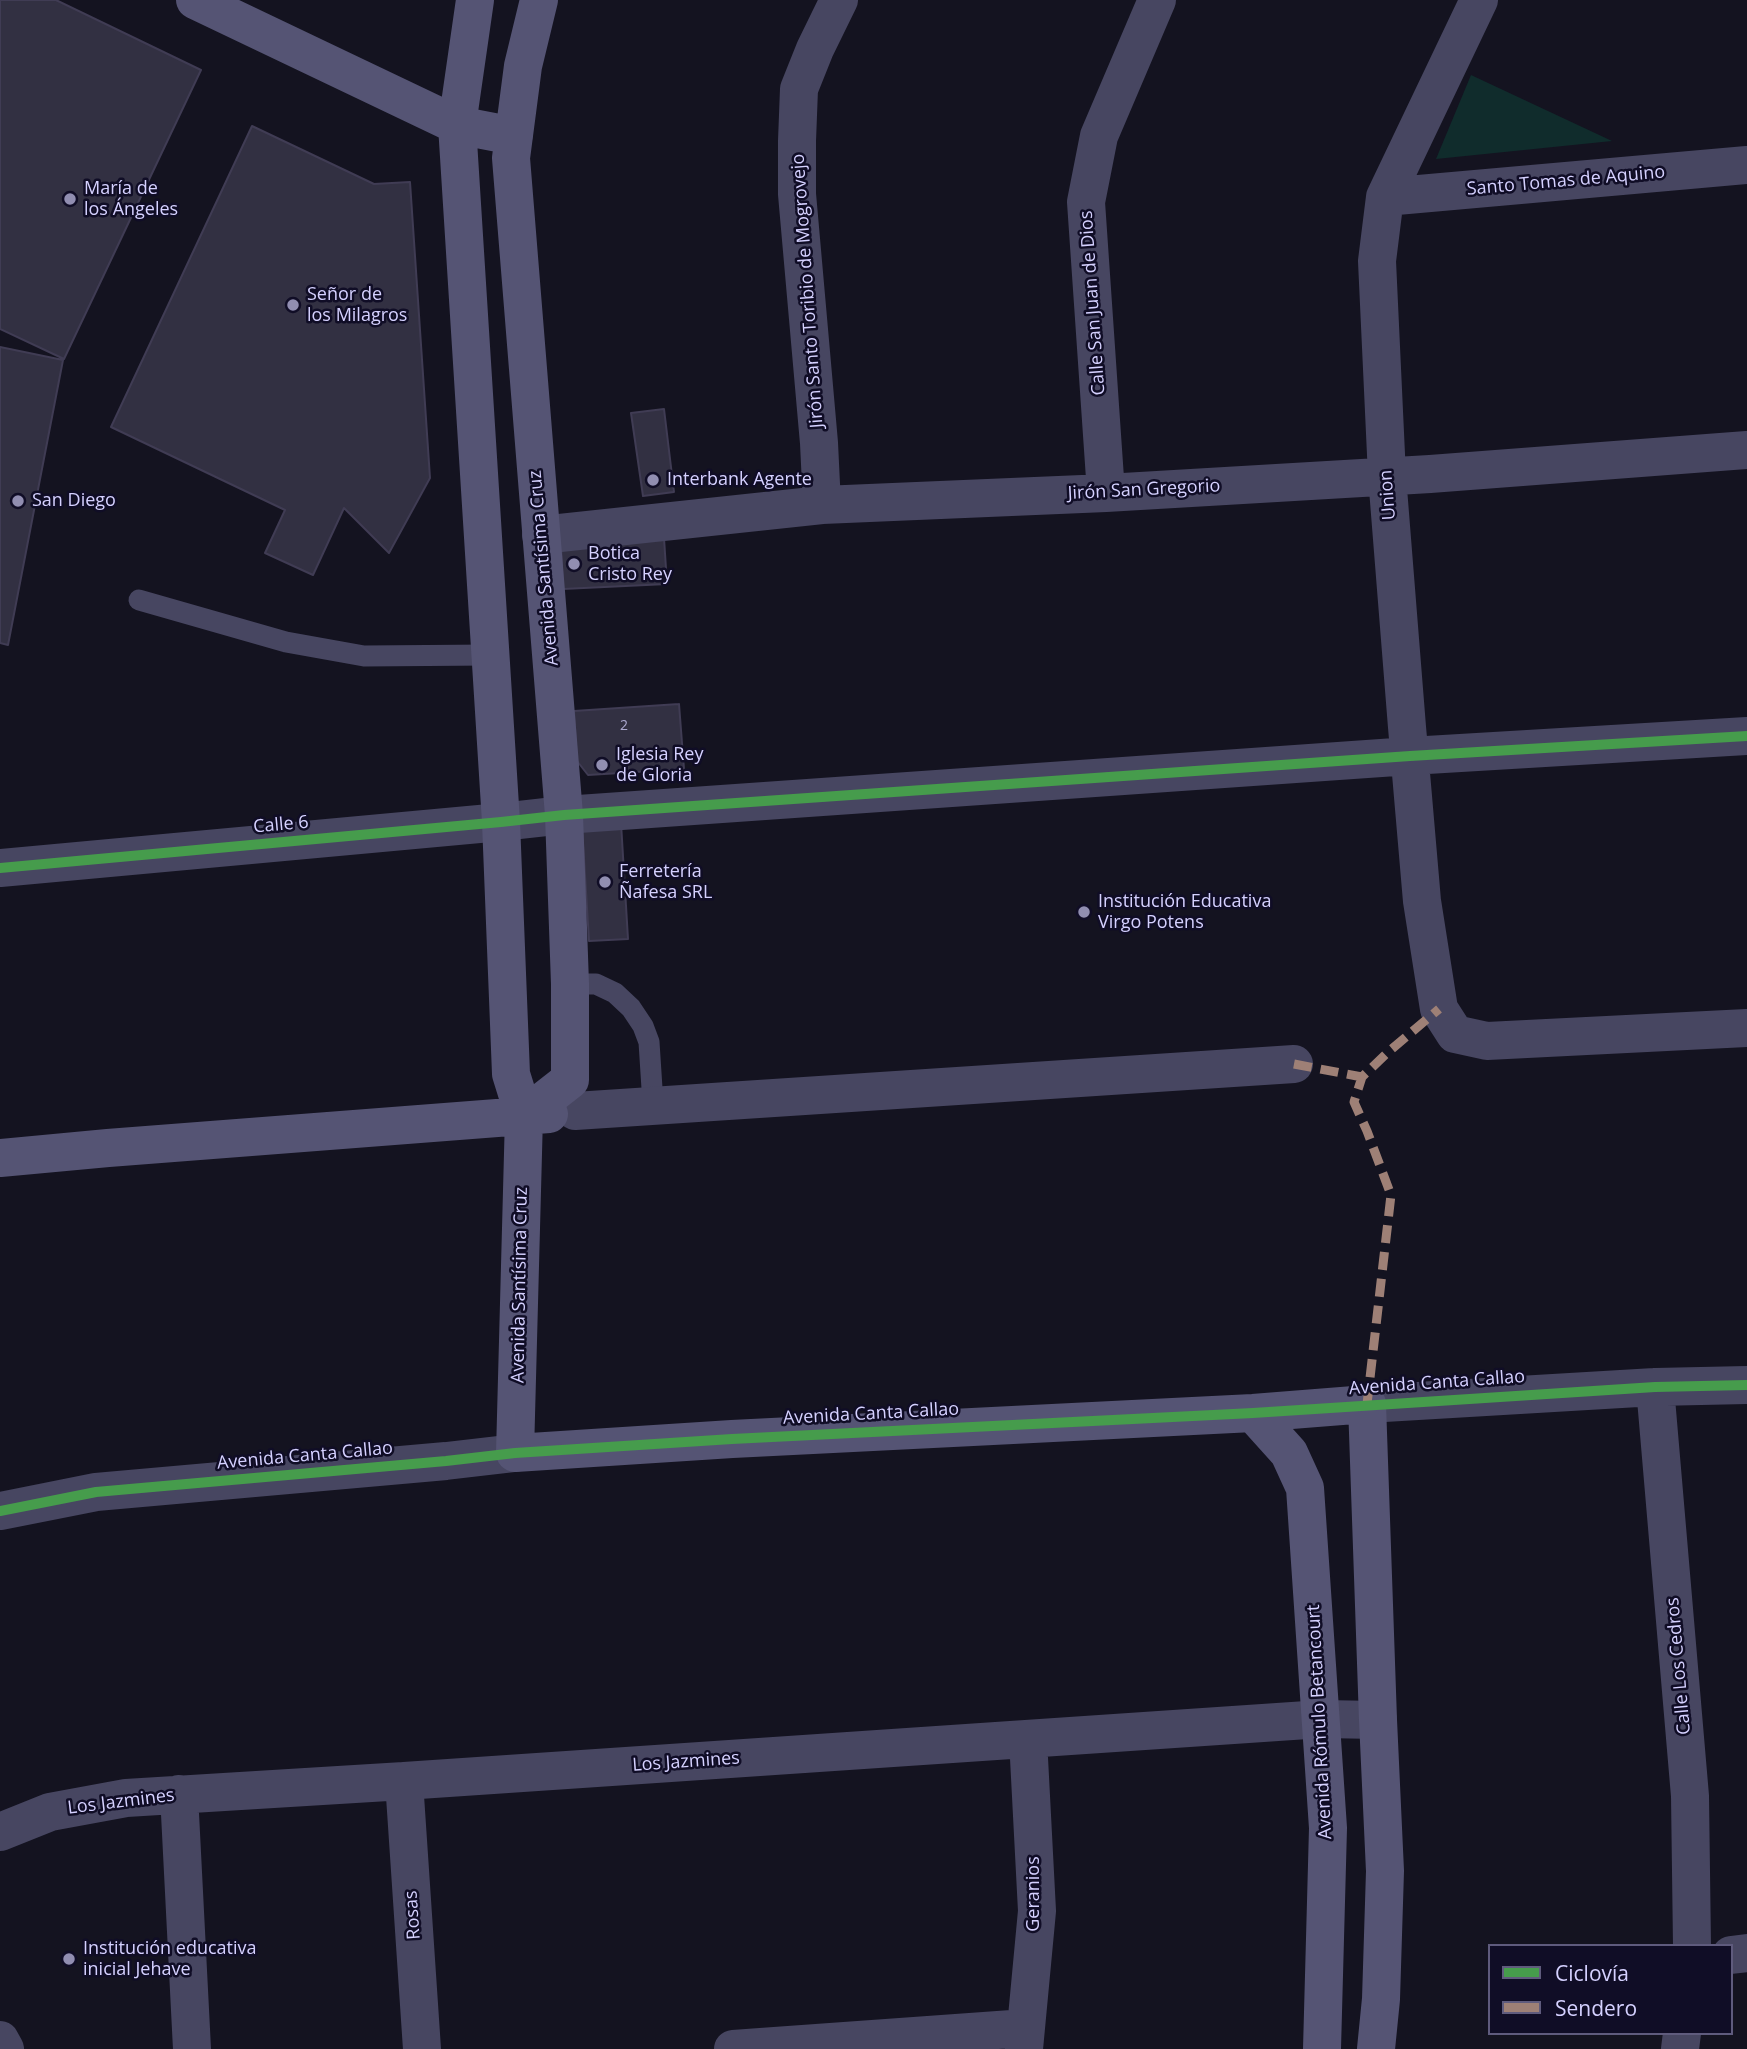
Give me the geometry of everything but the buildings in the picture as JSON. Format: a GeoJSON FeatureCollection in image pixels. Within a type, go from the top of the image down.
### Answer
{"type":"FeatureCollection","features":[{"type":"Feature","properties":{"kind":"street"},"geometry":{"type":"LineString","coordinates":[[195,0],[457,125],[514,136]]}},
{"type":"Feature","properties":{"kind":"street","name":"Avenida Santísima Cruz"},"geometry":{"type":"LineString","coordinates":[[475,0],[457,125],[500,822],[511,1074],[524,1116],[515,1453]]}},
{"type":"Feature","properties":{"kind":"street","name":"Avenida Santísima Cruz"},"geometry":{"type":"LineString","coordinates":[[524,1116],[570,1080],[570,984],[564,815],[511,158],[523,66],[539,0]]}},
{"type":"Feature","properties":{"kind":"street","name":"Jirón Santo Toribio de Mogrovejo"},"geometry":{"type":"LineString","coordinates":[[822,506],[797,194],[797,141],[799,89],[839,0]]}},
{"type":"Feature","properties":{"kind":"street","name":"Calle San Juan de Dios"},"geometry":{"type":"LineString","coordinates":[[1106,493],[1086,202],[1099,136],[1157,0]]}},
{"type":"Feature","properties":{"kind":"street","name":"Union"},"geometry":{"type":"LineString","coordinates":[[1479,0],[1385,197],[1377,261],[1387,476],[1422,901],[1438,1009],[1455,1034],[1487,1041],[1747,1028]]}},
{"type":"Feature","properties":{"kind":"street","name":"Santo Tomas de Aquino"},"geometry":{"type":"LineString","coordinates":[[1385,197],[1747,165]]}},
{"type":"Feature","properties":{"kind":"street","name":"Jirón San Gregorio"},"geometry":{"type":"LineString","coordinates":[[541,535],[822,506],[1387,476],[1747,450]]}},
{"type":"Feature","properties":{"kind":"street","name":"Calle 6"},"geometry":{"type":"LineString","coordinates":[[0,868],[564,815],[1410,756],[1747,736]]}},
{"type":"Feature","properties":{"kind":"street"},"geometry":{"type":"LineString","coordinates":[[0,1158],[653,1104],[1294,1064]]}},
{"type":"Feature","properties":{"kind":"street","name":"Avenida Canta Callao"},"geometry":{"type":"LineString","coordinates":[[0,1511],[96,1492],[515,1453],[733,1439],[1253,1413],[1655,1387],[1747,1385]]}},
{"type":"Feature","properties":{"kind":"street","name":"Calle Los Cedros"},"geometry":{"type":"LineString","coordinates":[[1655,1387],[1690,1796],[1692,1944]]}},
{"type":"Feature","properties":{"kind":"street"},"geometry":{"type":"LineString","coordinates":[[1367,1404],[1385,1871],[1381,1999],[1376,2049]]}},
{"type":"Feature","properties":{"kind":"street","name":"Avenida Rómulo Betancourt"},"geometry":{"type":"LineString","coordinates":[[1253,1413],[1289,1453],[1305,1488],[1328,1828],[1322,2049]]}},
{"type":"Feature","properties":{"kind":"street","name":"Los Jazmines"},"geometry":{"type":"LineString","coordinates":[[0,1832],[50,1812],[126,1798],[1322,1719],[1378,1720]]}},
{"type":"Feature","properties":{"kind":"street","name":"Geranios"},"geometry":{"type":"LineString","coordinates":[[1025,2039],[1037,1911],[1028,1739]]}},
{"type":"Feature","properties":{"kind":"street","name":"Rosas"},"geometry":{"type":"LineString","coordinates":[[404,1781],[422,2049]]}},
{"type":"Feature","properties":{"kind":"street"},"geometry":{"type":"LineString","coordinates":[[179,1794],[192,2049]]}},
{"type":"Feature","properties":{"kind":"street"},"geometry":{"type":"LineString","coordinates":[[733,2049],[1025,2039]]}},
{"type":"Feature","properties":{"kind":"street"},"geometry":{"type":"LineString","coordinates":[[0,2040],[5,2049]]}},
{"type":"Feature","properties":{"kind":"lane"},"geometry":{"type":"LineString","coordinates":[[139,600],[286,642],[364,656],[490,655]]}},
{"type":"Feature","properties":{"kind":"lane"},"geometry":{"type":"LineString","coordinates":[[570,984],[596,984],[615,993],[631,1008],[643,1026],[649,1042],[653,1104]]}},
{"type":"Feature","properties":{"kind":"green space"},"geometry":{"type":"Polygon","coordinates":[[[1471,75],[1612,141],[1436,159],[1471,75]]]}},
{"type":"Feature","properties":{"kind":"marked path"},"geometry":{"type":"LineString","coordinates":[[1367,1404],[1391,1195],[1354,1102],[1362,1077],[1439,1009]]}},
{"type":"Feature","properties":{"kind":"marked path"},"geometry":{"type":"LineString","coordinates":[[1294,1064],[1362,1077]]}},
{"type":"Feature","properties":{"kind":"cycle path"},"geometry":{"type":"LineString","coordinates":[[0,868],[564,815],[1410,756],[1747,736]]}},
{"type":"Feature","properties":{"kind":"cycle path"},"geometry":{"type":"LineString","coordinates":[[0,1511],[96,1492],[515,1453],[732,1439],[1253,1413],[1655,1387],[1747,1385]]}},
{"type":"Feature","properties":{"kind":"place","name":"María de los Ángeles"},"geometry":{"type":"Point","coordinates":[70,199]}},
{"type":"Feature","properties":{"kind":"place","name":"Señor de los Milagros"},"geometry":{"type":"Point","coordinates":[293,305]}},
{"type":"Feature","properties":{"kind":"place","name":"Interbank Agente"},"geometry":{"type":"Point","coordinates":[653,480]}},
{"type":"Feature","properties":{"kind":"place","name":"San Diego"},"geometry":{"type":"Point","coordinates":[18,501]}},
{"type":"Feature","properties":{"kind":"place","name":"Botica Cristo Rey"},"geometry":{"type":"Point","coordinates":[574,564]}},
{"type":"Feature","properties":{"kind":"place","name":"Iglesia Rey de Gloria"},"geometry":{"type":"Point","coordinates":[602,765]}},
{"type":"Feature","properties":{"kind":"place","name":"Ferretería Ñafesa SRL"},"geometry":{"type":"Point","coordinates":[605,882]}},
{"type":"Feature","properties":{"kind":"place","name":"Institución Educativa Virgo Potens"},"geometry":{"type":"Point","coordinates":[1084,912]}},
{"type":"Feature","properties":{"kind":"place","name":"Institución educativa inicial Jehave"},"geometry":{"type":"Point","coordinates":[69,1959]}}]}
